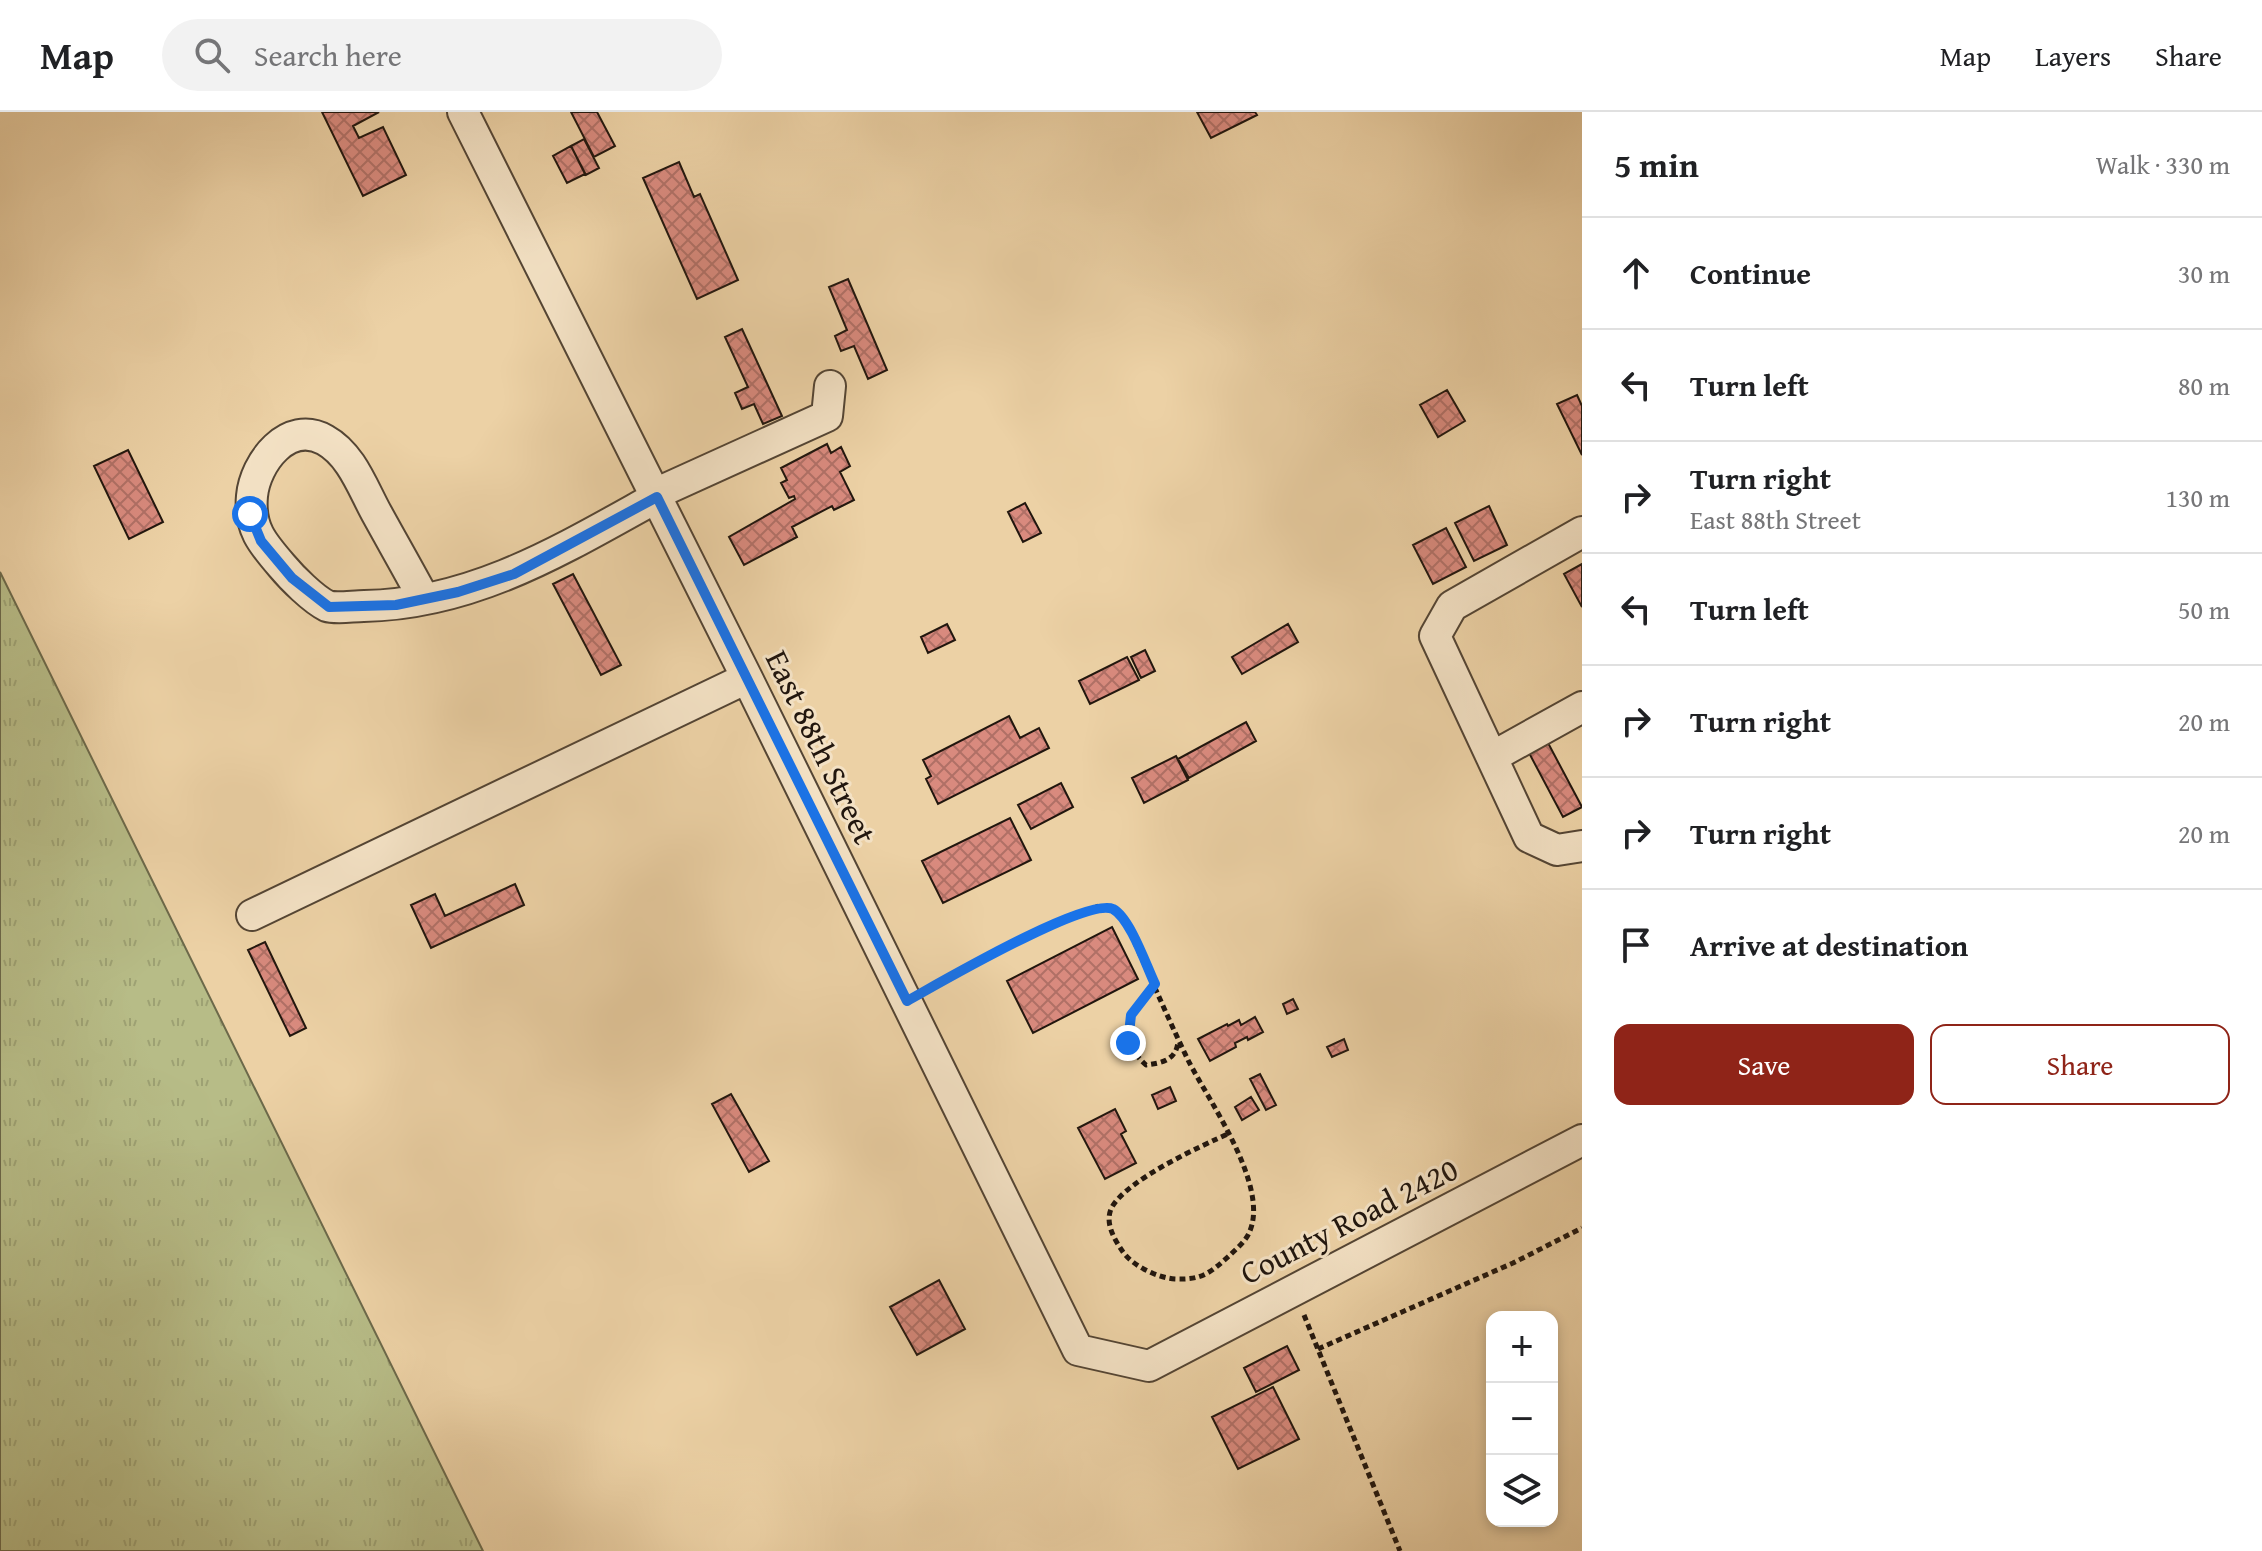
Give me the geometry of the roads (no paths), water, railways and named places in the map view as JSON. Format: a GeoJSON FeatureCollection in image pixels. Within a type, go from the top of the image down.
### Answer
{"type":"FeatureCollection","features":[{"type":"Feature","properties":{"kind":"street","name":"East 88th Street"},"geometry":{"type":"LineString","coordinates":[[463,112],[747,678],[1078,1350],[1149,1366]]}},
{"type":"Feature","properties":{"kind":"street"},"geometry":{"type":"LineString","coordinates":[[424,599],[349,462],[326,441],[309,434],[287,440],[265,457],[253,483],[250,514],[261,541],[292,578],[329,607],[396,605],[458,592],[514,574],[656,496],[827,416],[830,386]]}},
{"type":"Feature","properties":{"kind":"street"},"geometry":{"type":"LineString","coordinates":[[1582,532],[1452,606],[1435,636],[1529,837],[1557,850],[1582,846]]}},
{"type":"Feature","properties":{"kind":"street"},"geometry":{"type":"LineString","coordinates":[[252,915],[747,678]]}},
{"type":"Feature","properties":{"kind":"street"},"geometry":{"type":"LineString","coordinates":[[1492,757],[1582,707]]}},
{"type":"Feature","properties":{"kind":"street","name":"County Road 2420"},"geometry":{"type":"LineString","coordinates":[[1149,1366],[1582,1140]]}}]}
